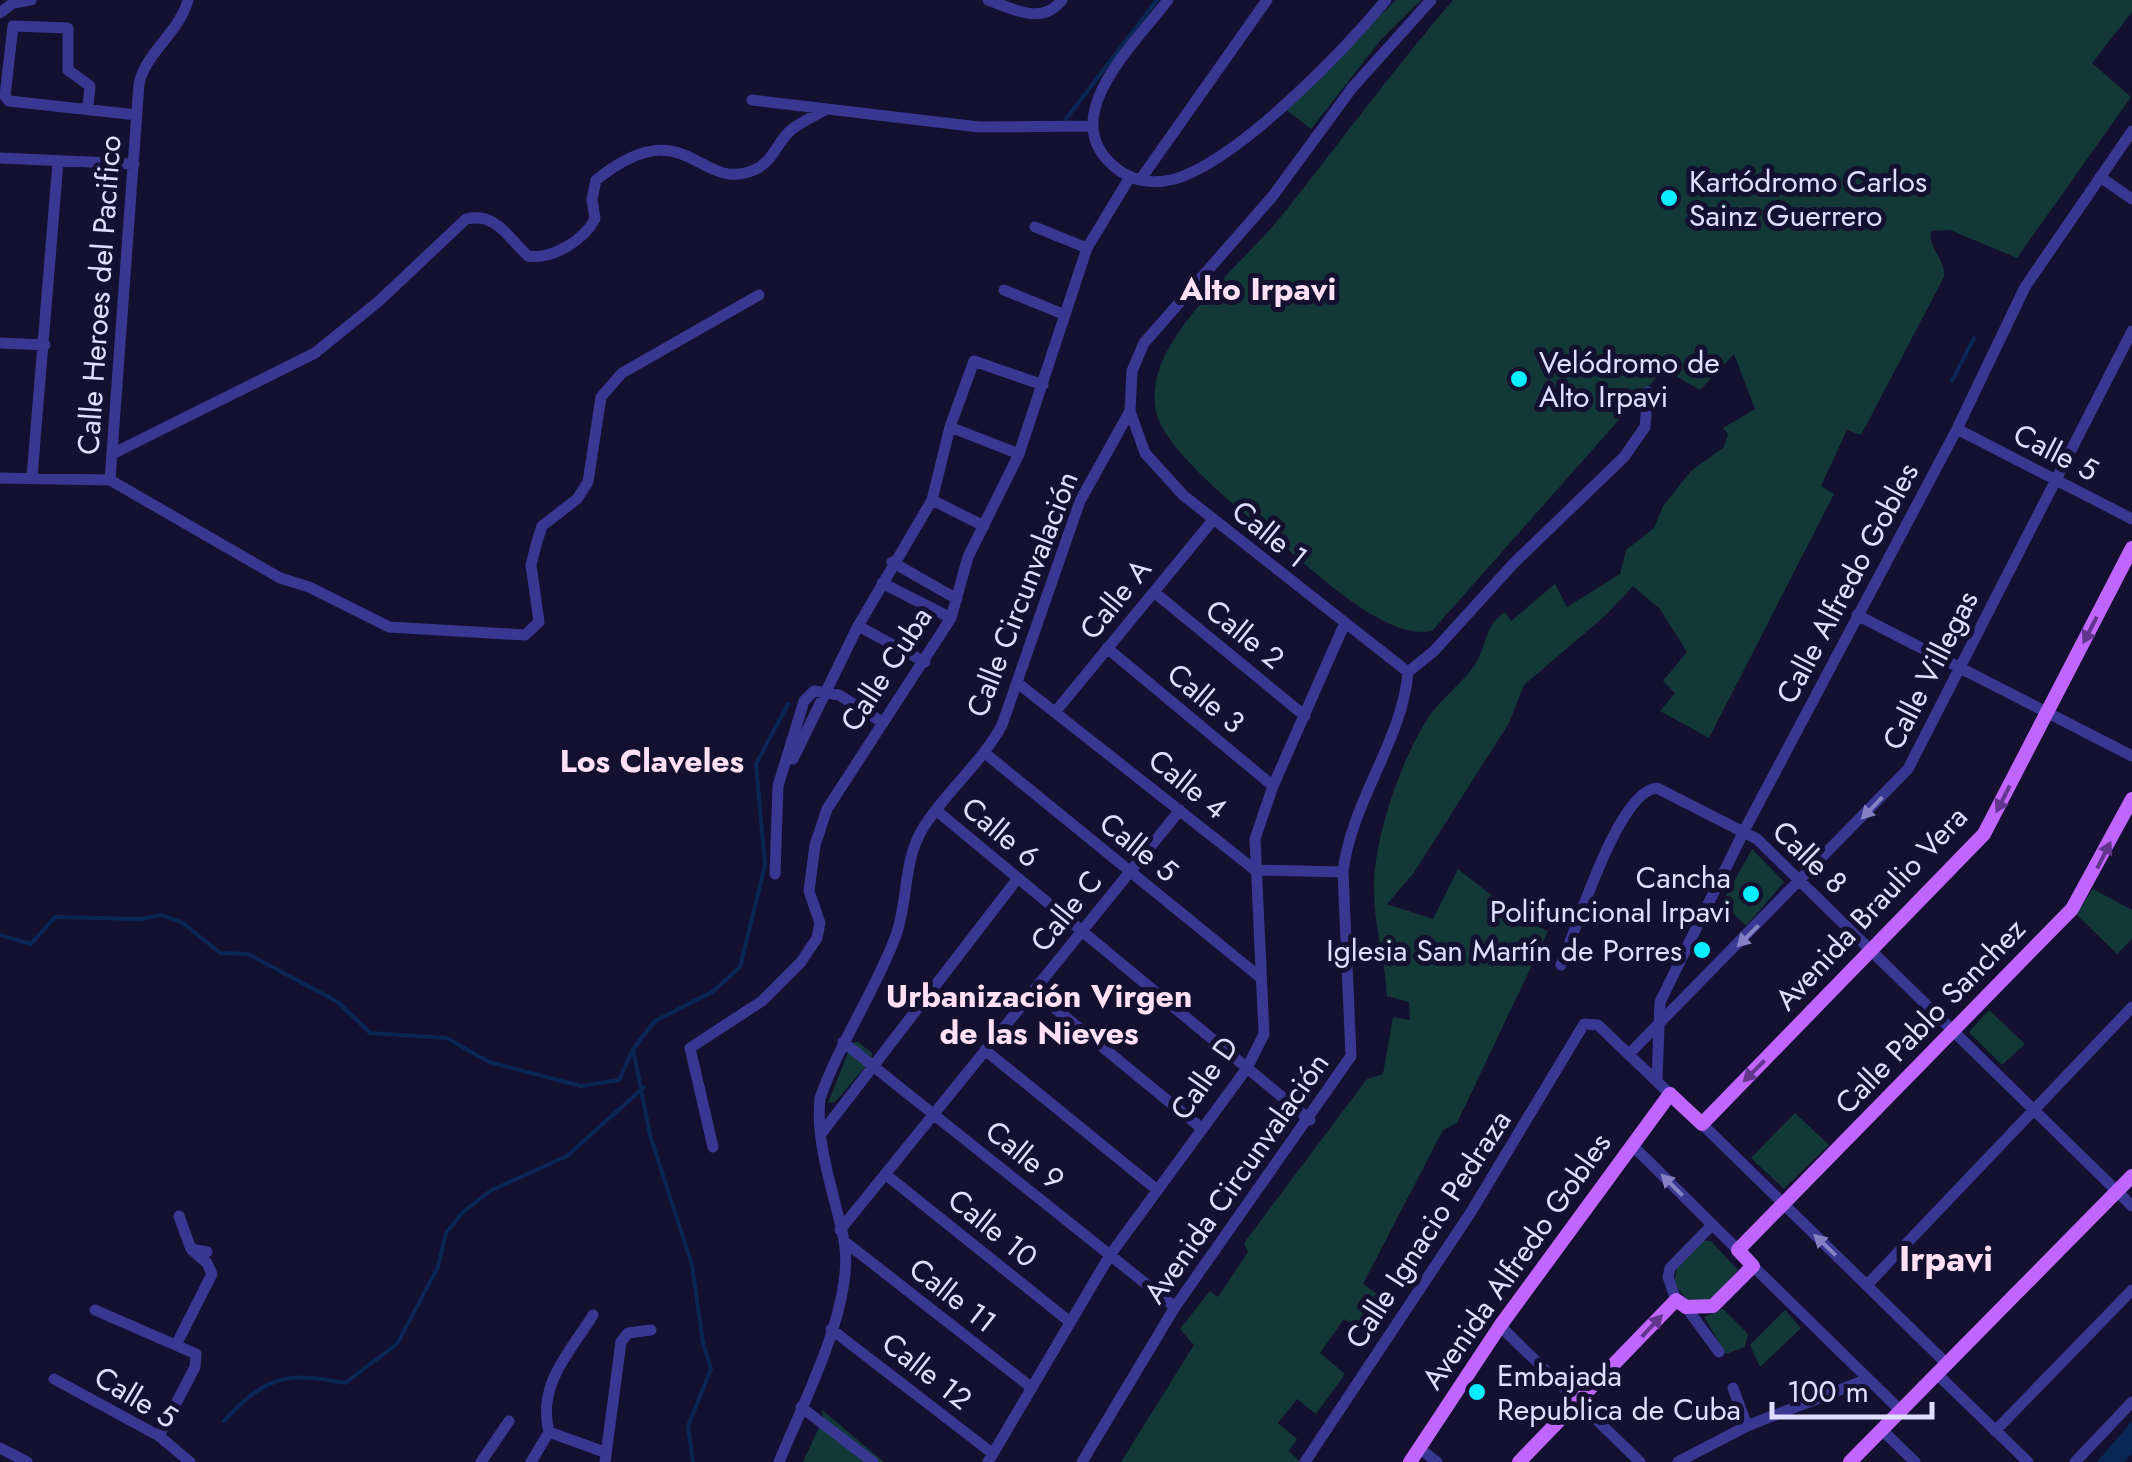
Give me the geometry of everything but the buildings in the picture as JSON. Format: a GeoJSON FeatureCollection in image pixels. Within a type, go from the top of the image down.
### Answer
{"type":"FeatureCollection","features":[{"type":"Feature","properties":{"kind":"main road","name":"Avenida Braulio Vera"},"geometry":{"type":"LineString","coordinates":[[1702,1124],[1984,834],[2132,548]]}},
{"type":"Feature","properties":{"kind":"main road","name":"Calle Pablo Sanchez"},"geometry":{"type":"LineString","coordinates":[[1738,1250],[2080,900],[2132,799]]}},
{"type":"Feature","properties":{"kind":"main road"},"geometry":{"type":"LineString","coordinates":[[1670,1094],[1702,1124]]}},
{"type":"Feature","properties":{"kind":"main road","name":"Avenida Alfredo Gobles"},"geometry":{"type":"LineString","coordinates":[[1410,1462],[1500,1326],[1670,1094]]}},
{"type":"Feature","properties":{"kind":"main road"},"geometry":{"type":"LineString","coordinates":[[1850,1462],[2132,1176]]}},
{"type":"Feature","properties":{"kind":"main road"},"geometry":{"type":"LineString","coordinates":[[1519,1462],[1681,1304],[1713,1306],[1753,1266],[1738,1250]]}},
{"type":"Feature","properties":{"kind":"street"},"geometry":{"type":"LineString","coordinates":[[0,13],[12,2],[31,0]]}},
{"type":"Feature","properties":{"kind":"street","name":"Calle Heroes del Pacifico"},"geometry":{"type":"LineString","coordinates":[[110,480],[139,84],[144,67],[168,40],[188,0]]}},
{"type":"Feature","properties":{"kind":"street"},"geometry":{"type":"LineString","coordinates":[[988,0],[1032,16],[1044,14],[1062,0]]}},
{"type":"Feature","properties":{"kind":"street"},"geometry":{"type":"LineString","coordinates":[[1168,0],[1094,104],[1090,126],[1104,154],[1135,179],[1156,182],[1190,173],[1250,132],[1289,99],[1386,0]]}},
{"type":"Feature","properties":{"kind":"street","name":"Calle Cuba"},"geometry":{"type":"LineString","coordinates":[[713,1147],[690,1048],[762,1002],[801,962],[817,938],[820,923],[809,891],[815,845],[838,788],[951,618],[984,526],[1019,454],[1087,248],[1267,0]]}},
{"type":"Feature","properties":{"kind":"street"},"geometry":{"type":"LineString","coordinates":[[1130,411],[1132,371],[1144,343],[1272,198],[1352,88],[1431,0]]}},
{"type":"Feature","properties":{"kind":"street"},"geometry":{"type":"LineString","coordinates":[[89,102],[90,86],[68,70],[66,26],[20,26],[10,30],[5,96],[8,101],[89,102],[137,111]]}},
{"type":"Feature","properties":{"kind":"street"},"geometry":{"type":"LineString","coordinates":[[752,100],[979,127],[1090,126]]}},
{"type":"Feature","properties":{"kind":"street"},"geometry":{"type":"LineString","coordinates":[[114,453],[315,353],[380,301],[466,219],[479,216],[494,222],[528,256],[542,257],[581,240],[594,220],[592,199],[596,180],[645,150],[680,150],[729,172],[753,171],[771,158],[789,131],[825,110]]}},
{"type":"Feature","properties":{"kind":"street","name":"Calle Alfredo Gobles"},"geometry":{"type":"LineString","coordinates":[[1657,1079],[1660,1002],[1745,829],[1957,430],[2025,287],[2132,131]]}},
{"type":"Feature","properties":{"kind":"street"},"geometry":{"type":"LineString","coordinates":[[0,158],[134,164]]}},
{"type":"Feature","properties":{"kind":"street"},"geometry":{"type":"LineString","coordinates":[[32,478],[58,162]]}},
{"type":"Feature","properties":{"kind":"street"},"geometry":{"type":"LineString","coordinates":[[2100,177],[2132,200]]}},
{"type":"Feature","properties":{"kind":"street"},"geometry":{"type":"LineString","coordinates":[[1035,227],[1087,248]]}},
{"type":"Feature","properties":{"kind":"street"},"geometry":{"type":"LineString","coordinates":[[1004,290],[1063,314]]}},
{"type":"Feature","properties":{"kind":"street"},"geometry":{"type":"LineString","coordinates":[[0,478],[110,480],[280,578],[310,587],[389,627],[449,633],[479,629],[507,637],[525,635],[538,622],[531,565],[542,526],[578,498],[588,482],[601,397],[622,374],[759,295]]}},
{"type":"Feature","properties":{"kind":"street","name":"Calle Villegas"},"geometry":{"type":"LineString","coordinates":[[1630,1053],[1908,769],[2132,330]]}},
{"type":"Feature","properties":{"kind":"street"},"geometry":{"type":"LineString","coordinates":[[0,343],[45,345]]}},
{"type":"Feature","properties":{"kind":"street"},"geometry":{"type":"LineString","coordinates":[[793,759],[892,562],[932,500],[950,427],[974,361],[1044,385]]}},
{"type":"Feature","properties":{"kind":"street"},"geometry":{"type":"LineString","coordinates":[[1408,672],[1434,651],[1514,563],[1624,457],[1644,427],[1648,392]]}},
{"type":"Feature","properties":{"kind":"street","name":"Calle 1"},"geometry":{"type":"LineString","coordinates":[[1130,411],[1145,453],[1213,520],[1408,672]]}},
{"type":"Feature","properties":{"kind":"street","name":"Calle Circunvalación"},"geometry":{"type":"LineString","coordinates":[[778,1462],[832,1328],[843,1281],[842,1236],[821,1134],[820,1098],[897,935],[904,877],[924,828],[986,754],[1020,684],[1048,584],[1080,501],[1130,411]]}},
{"type":"Feature","properties":{"kind":"street"},"geometry":{"type":"LineString","coordinates":[[950,427],[1019,454]]}},
{"type":"Feature","properties":{"kind":"street","name":"Calle 5"},"geometry":{"type":"LineString","coordinates":[[1957,430],[2132,519]]}},
{"type":"Feature","properties":{"kind":"street"},"geometry":{"type":"LineString","coordinates":[[932,500],[984,526]]}},
{"type":"Feature","properties":{"kind":"street","name":"Calle A"},"geometry":{"type":"LineString","coordinates":[[1056,710],[1213,520]]}},
{"type":"Feature","properties":{"kind":"street"},"geometry":{"type":"LineString","coordinates":[[892,562],[956,598]]}},
{"type":"Feature","properties":{"kind":"street"},"geometry":{"type":"LineString","coordinates":[[882,583],[951,618]]}},
{"type":"Feature","properties":{"kind":"street","name":"Calle 2"},"geometry":{"type":"LineString","coordinates":[[1154,592],[1305,716]]}},
{"type":"Feature","properties":{"kind":"street"},"geometry":{"type":"LineString","coordinates":[[1857,615],[2132,756]]}},
{"type":"Feature","properties":{"kind":"street","name":"Calle D"},"geometry":{"type":"LineString","coordinates":[[990,1458],[1110,1255],[1200,1127],[1247,1068],[1264,1034],[1254,839],[1272,786],[1344,625]]}},
{"type":"Feature","properties":{"kind":"street"},"geometry":{"type":"LineString","coordinates":[[858,626],[925,662]]}},
{"type":"Feature","properties":{"kind":"street","name":"Calle 3"},"geometry":{"type":"LineString","coordinates":[[1107,648],[1272,786]]}},
{"type":"Feature","properties":{"kind":"street","name":"Avenida Circunvalación"},"geometry":{"type":"LineString","coordinates":[[1082,1462],[1175,1307],[1310,1120],[1351,1056],[1343,872],[1346,846],[1400,705],[1408,672]]}},
{"type":"Feature","properties":{"kind":"street","name":"Calle 4"},"geometry":{"type":"LineString","coordinates":[[1020,684],[1255,870]]}},
{"type":"Feature","properties":{"kind":"street"},"geometry":{"type":"LineString","coordinates":[[775,874],[778,786],[804,701],[814,690],[826,691],[882,722]]}},
{"type":"Feature","properties":{"kind":"street","name":"Calle 5"},"geometry":{"type":"LineString","coordinates":[[986,754],[1261,978]]}},
{"type":"Feature","properties":{"kind":"street","name":"Calle 8"},"geometry":{"type":"LineString","coordinates":[[1561,964],[1602,856],[1647,790],[1657,788],[1745,829],[2132,1206]]}},
{"type":"Feature","properties":{"kind":"street","name":"Calle C"},"geometry":{"type":"LineString","coordinates":[[842,1236],[885,1174],[1180,810]]}},
{"type":"Feature","properties":{"kind":"street","name":"Calle 6"},"geometry":{"type":"LineString","coordinates":[[937,812],[1310,1120]]}},
{"type":"Feature","properties":{"kind":"street"},"geometry":{"type":"LineString","coordinates":[[1255,870],[1343,872]]}},
{"type":"Feature","properties":{"kind":"street"},"geometry":{"type":"LineString","coordinates":[[821,1134],[1018,878]]}},
{"type":"Feature","properties":{"kind":"street"},"geometry":{"type":"LineString","coordinates":[[1034,990],[1200,1127]]}},
{"type":"Feature","properties":{"kind":"street"},"geometry":{"type":"LineString","coordinates":[[1867,1285],[2132,1007]]}},
{"type":"Feature","properties":{"kind":"street","name":"Calle Ignacio Pedraza"},"geometry":{"type":"LineString","coordinates":[[1304,1462],[1471,1212],[1584,1024],[1590,1021],[1630,1053]]}},
{"type":"Feature","properties":{"kind":"street","name":"Calle 9"},"geometry":{"type":"LineString","coordinates":[[844,1042],[1175,1307]]}},
{"type":"Feature","properties":{"kind":"street"},"geometry":{"type":"LineString","coordinates":[[985,1050],[1156,1189]]}},
{"type":"Feature","properties":{"kind":"street"},"geometry":{"type":"LineString","coordinates":[[1630,1053],[1670,1094]]}},
{"type":"Feature","properties":{"kind":"street"},"geometry":{"type":"LineString","coordinates":[[1702,1124],[1867,1285],[2028,1462]]}},
{"type":"Feature","properties":{"kind":"street"},"geometry":{"type":"LineString","coordinates":[[1632,1145],[1738,1250]]}},
{"type":"Feature","properties":{"kind":"street","name":"Calle 10"},"geometry":{"type":"LineString","coordinates":[[885,1174],[1070,1322]]}},
{"type":"Feature","properties":{"kind":"street"},"geometry":{"type":"LineString","coordinates":[[177,1343],[212,1274],[206,1262],[190,1249],[179,1216]]}},
{"type":"Feature","properties":{"kind":"street"},"geometry":{"type":"LineString","coordinates":[[1712,1225],[1670,1268],[1668,1277],[1681,1304],[1719,1352]]}},
{"type":"Feature","properties":{"kind":"street","name":"Calle 11"},"geometry":{"type":"LineString","coordinates":[[842,1236],[1032,1388]]}},
{"type":"Feature","properties":{"kind":"street"},"geometry":{"type":"LineString","coordinates":[[190,1249],[208,1252]]}},
{"type":"Feature","properties":{"kind":"street"},"geometry":{"type":"LineString","coordinates":[[1753,1266],[1901,1412]]}},
{"type":"Feature","properties":{"kind":"street"},"geometry":{"type":"LineString","coordinates":[[1995,1430],[2132,1290]]}},
{"type":"Feature","properties":{"kind":"street"},"geometry":{"type":"LineString","coordinates":[[96,1310],[194,1351],[198,1361],[159,1436]]}},
{"type":"Feature","properties":{"kind":"street"},"geometry":{"type":"LineString","coordinates":[[531,1462],[549,1432],[543,1410],[548,1386],[593,1315]]}},
{"type":"Feature","properties":{"kind":"street"},"geometry":{"type":"LineString","coordinates":[[1500,1326],[1640,1462]]}},
{"type":"Feature","properties":{"kind":"street","name":"Calle 12"},"geometry":{"type":"LineString","coordinates":[[832,1328],[990,1458]]}},
{"type":"Feature","properties":{"kind":"street"},"geometry":{"type":"LineString","coordinates":[[549,1432],[604,1457],[621,1342],[628,1333],[651,1330]]}},
{"type":"Feature","properties":{"kind":"street"},"geometry":{"type":"LineString","coordinates":[[1678,1462],[1747,1426],[1868,1378]]}},
{"type":"Feature","properties":{"kind":"street","name":"Calle 5"},"geometry":{"type":"LineString","coordinates":[[54,1379],[159,1436],[190,1462]]}},
{"type":"Feature","properties":{"kind":"street"},"geometry":{"type":"LineString","coordinates":[[1733,1388],[1747,1426]]}},
{"type":"Feature","properties":{"kind":"street"},"geometry":{"type":"LineString","coordinates":[[2074,1462],[2132,1402]]}},
{"type":"Feature","properties":{"kind":"street"},"geometry":{"type":"LineString","coordinates":[[801,1406],[873,1462]]}},
{"type":"Feature","properties":{"kind":"street"},"geometry":{"type":"LineString","coordinates":[[481,1462],[509,1421]]}},
{"type":"Feature","properties":{"kind":"street"},"geometry":{"type":"LineString","coordinates":[[1882,1430],[1915,1462]]}},
{"type":"Feature","properties":{"kind":"street"},"geometry":{"type":"LineString","coordinates":[[0,1448],[27,1462]]}},
{"type":"Feature","properties":{"kind":"street"},"geometry":{"type":"LineString","coordinates":[[1419,1448],[1438,1462]]}},
{"type":"Feature","properties":{"kind":"green space"},"geometry":{"type":"Polygon","coordinates":[[[1396,0],[1421,0],[1380,41],[1311,129],[1284,108],[1396,0]]]}},
{"type":"Feature","properties":{"kind":"green space"},"geometry":{"type":"Polygon","coordinates":[[[1453,0],[2132,0],[2132,12],[2092,63],[2131,97],[2017,258],[1950,230],[1931,231],[1944,277],[1861,435],[1847,430],[1821,486],[1834,494],[1709,738],[1660,711],[1675,693],[1663,681],[1687,652],[1660,609],[1633,586],[1606,615],[1524,685],[1509,723],[1413,874],[1387,904],[1433,919],[1458,869],[1491,895],[1497,908],[1548,931],[1457,1123],[1443,1130],[1363,1284],[1392,1304],[1369,1336],[1344,1319],[1320,1353],[1345,1374],[1316,1414],[1297,1399],[1278,1423],[1297,1439],[1289,1451],[1300,1462],[1121,1462],[1194,1345],[1180,1329],[1210,1291],[1218,1297],[1248,1252],[1244,1243],[1367,1079],[1383,1074],[1393,1017],[1410,1020],[1409,1002],[1387,996],[1374,889],[1384,823],[1420,732],[1435,709],[1472,669],[1498,618],[1505,612],[1511,621],[1555,584],[1567,607],[1620,574],[1626,550],[1654,528],[1663,506],[1691,471],[1724,447],[1728,434],[1723,428],[1755,409],[1734,354],[1700,390],[1664,369],[1432,631],[1395,626],[1354,603],[1232,503],[1175,446],[1162,428],[1155,403],[1157,377],[1170,346],[1211,291],[1288,208],[1453,0]]]}},
{"type":"Feature","properties":{"kind":"green space","name":"Cancha Polifuncional Irpavi"},"geometry":{"type":"Polygon","coordinates":[[[1752,849],[1784,882],[1746,926],[1722,903],[1752,849]]]}},
{"type":"Feature","properties":{"kind":"green space"},"geometry":{"type":"Polygon","coordinates":[[[2093,889],[2132,910],[2132,939],[2117,954],[2076,914],[2093,889]]]}},
{"type":"Feature","properties":{"kind":"green space"},"geometry":{"type":"Polygon","coordinates":[[[1989,1010],[2025,1044],[2002,1065],[1969,1032],[1989,1010]]]}},
{"type":"Feature","properties":{"kind":"green space"},"geometry":{"type":"Polygon","coordinates":[[[858,1042],[872,1053],[872,1059],[835,1102],[828,1103],[852,1043],[858,1042]]]}},
{"type":"Feature","properties":{"kind":"green space"},"geometry":{"type":"Polygon","coordinates":[[[1795,1113],[1829,1145],[1784,1189],[1751,1158],[1795,1113]]]}},
{"type":"Feature","properties":{"kind":"green space"},"geometry":{"type":"Polygon","coordinates":[[[1702,1241],[1711,1241],[1738,1270],[1712,1301],[1688,1301],[1674,1283],[1677,1268],[1702,1241]]]}},
{"type":"Feature","properties":{"kind":"green space"},"geometry":{"type":"Polygon","coordinates":[[[1723,1309],[1748,1334],[1745,1347],[1726,1354],[1704,1317],[1723,1309]]]}},
{"type":"Feature","properties":{"kind":"green space"},"geometry":{"type":"Polygon","coordinates":[[[1785,1310],[1801,1328],[1760,1367],[1750,1345],[1785,1310]]]}},
{"type":"Feature","properties":{"kind":"green space"},"geometry":{"type":"Polygon","coordinates":[[[822,1410],[884,1462],[803,1462],[823,1419],[822,1410]]]}},
{"type":"Feature","properties":{"kind":"water"},"geometry":{"type":"Polygon","coordinates":[[[2132,1421],[2132,1454],[2124,1462],[2097,1462],[2132,1421]]]}},
{"type":"Feature","properties":{"kind":"waterway"},"geometry":{"type":"LineString","coordinates":[[1066,119],[1157,0]]}},
{"type":"Feature","properties":{"kind":"waterway"},"geometry":{"type":"LineString","coordinates":[[1952,381],[1974,338]]}},
{"type":"Feature","properties":{"kind":"waterway"},"geometry":{"type":"LineString","coordinates":[[693,1462],[688,1426],[711,1369],[703,1343],[692,1265],[650,1135],[633,1049],[655,1021],[712,992],[740,967],[765,865],[756,764],[788,704]]}},
{"type":"Feature","properties":{"kind":"waterway"},"geometry":{"type":"LineString","coordinates":[[0,935],[31,944],[55,917],[141,919],[162,915],[183,923],[220,953],[248,954],[338,1002],[370,1033],[447,1038],[489,1062],[581,1086],[619,1080],[633,1049]]}},
{"type":"Feature","properties":{"kind":"waterway"},"geometry":{"type":"LineString","coordinates":[[224,1421],[265,1386],[292,1378],[345,1383],[397,1344],[438,1267],[446,1233],[463,1212],[490,1191],[567,1156],[644,1087]]}},
{"type":"Feature","properties":{"kind":"place","name":"Kartódromo Carlos Sainz Guerrero"},"geometry":{"type":"Point","coordinates":[1669,198]}},
{"type":"Feature","properties":{"kind":"place","name":"Velódromo de Alto Irpavi"},"geometry":{"type":"Point","coordinates":[1519,379]}},
{"type":"Feature","properties":{"kind":"place","name":"Cancha Polifuncional Irpavi"},"geometry":{"type":"Point","coordinates":[1751,894]}},
{"type":"Feature","properties":{"kind":"place","name":"Iglesia San Martín de Porres"},"geometry":{"type":"Point","coordinates":[1702,950]}},
{"type":"Feature","properties":{"kind":"place","name":"Embajada Republica de Cuba"},"geometry":{"type":"Point","coordinates":[1477,1392]}},
{"type":"Feature","properties":{"kind":"district","name":"Alto Irpavi"},"geometry":{"type":"Point","coordinates":[1258,289]}},
{"type":"Feature","properties":{"kind":"district","name":"Los Claveles"},"geometry":{"type":"Point","coordinates":[652,761]}},
{"type":"Feature","properties":{"kind":"district","name":"Urbanización Virgen de las Nieves"},"geometry":{"type":"Point","coordinates":[1039,1014]}},
{"type":"Feature","properties":{"kind":"district","name":"Irpavi"},"geometry":{"type":"Point","coordinates":[1946,1259]}}]}
